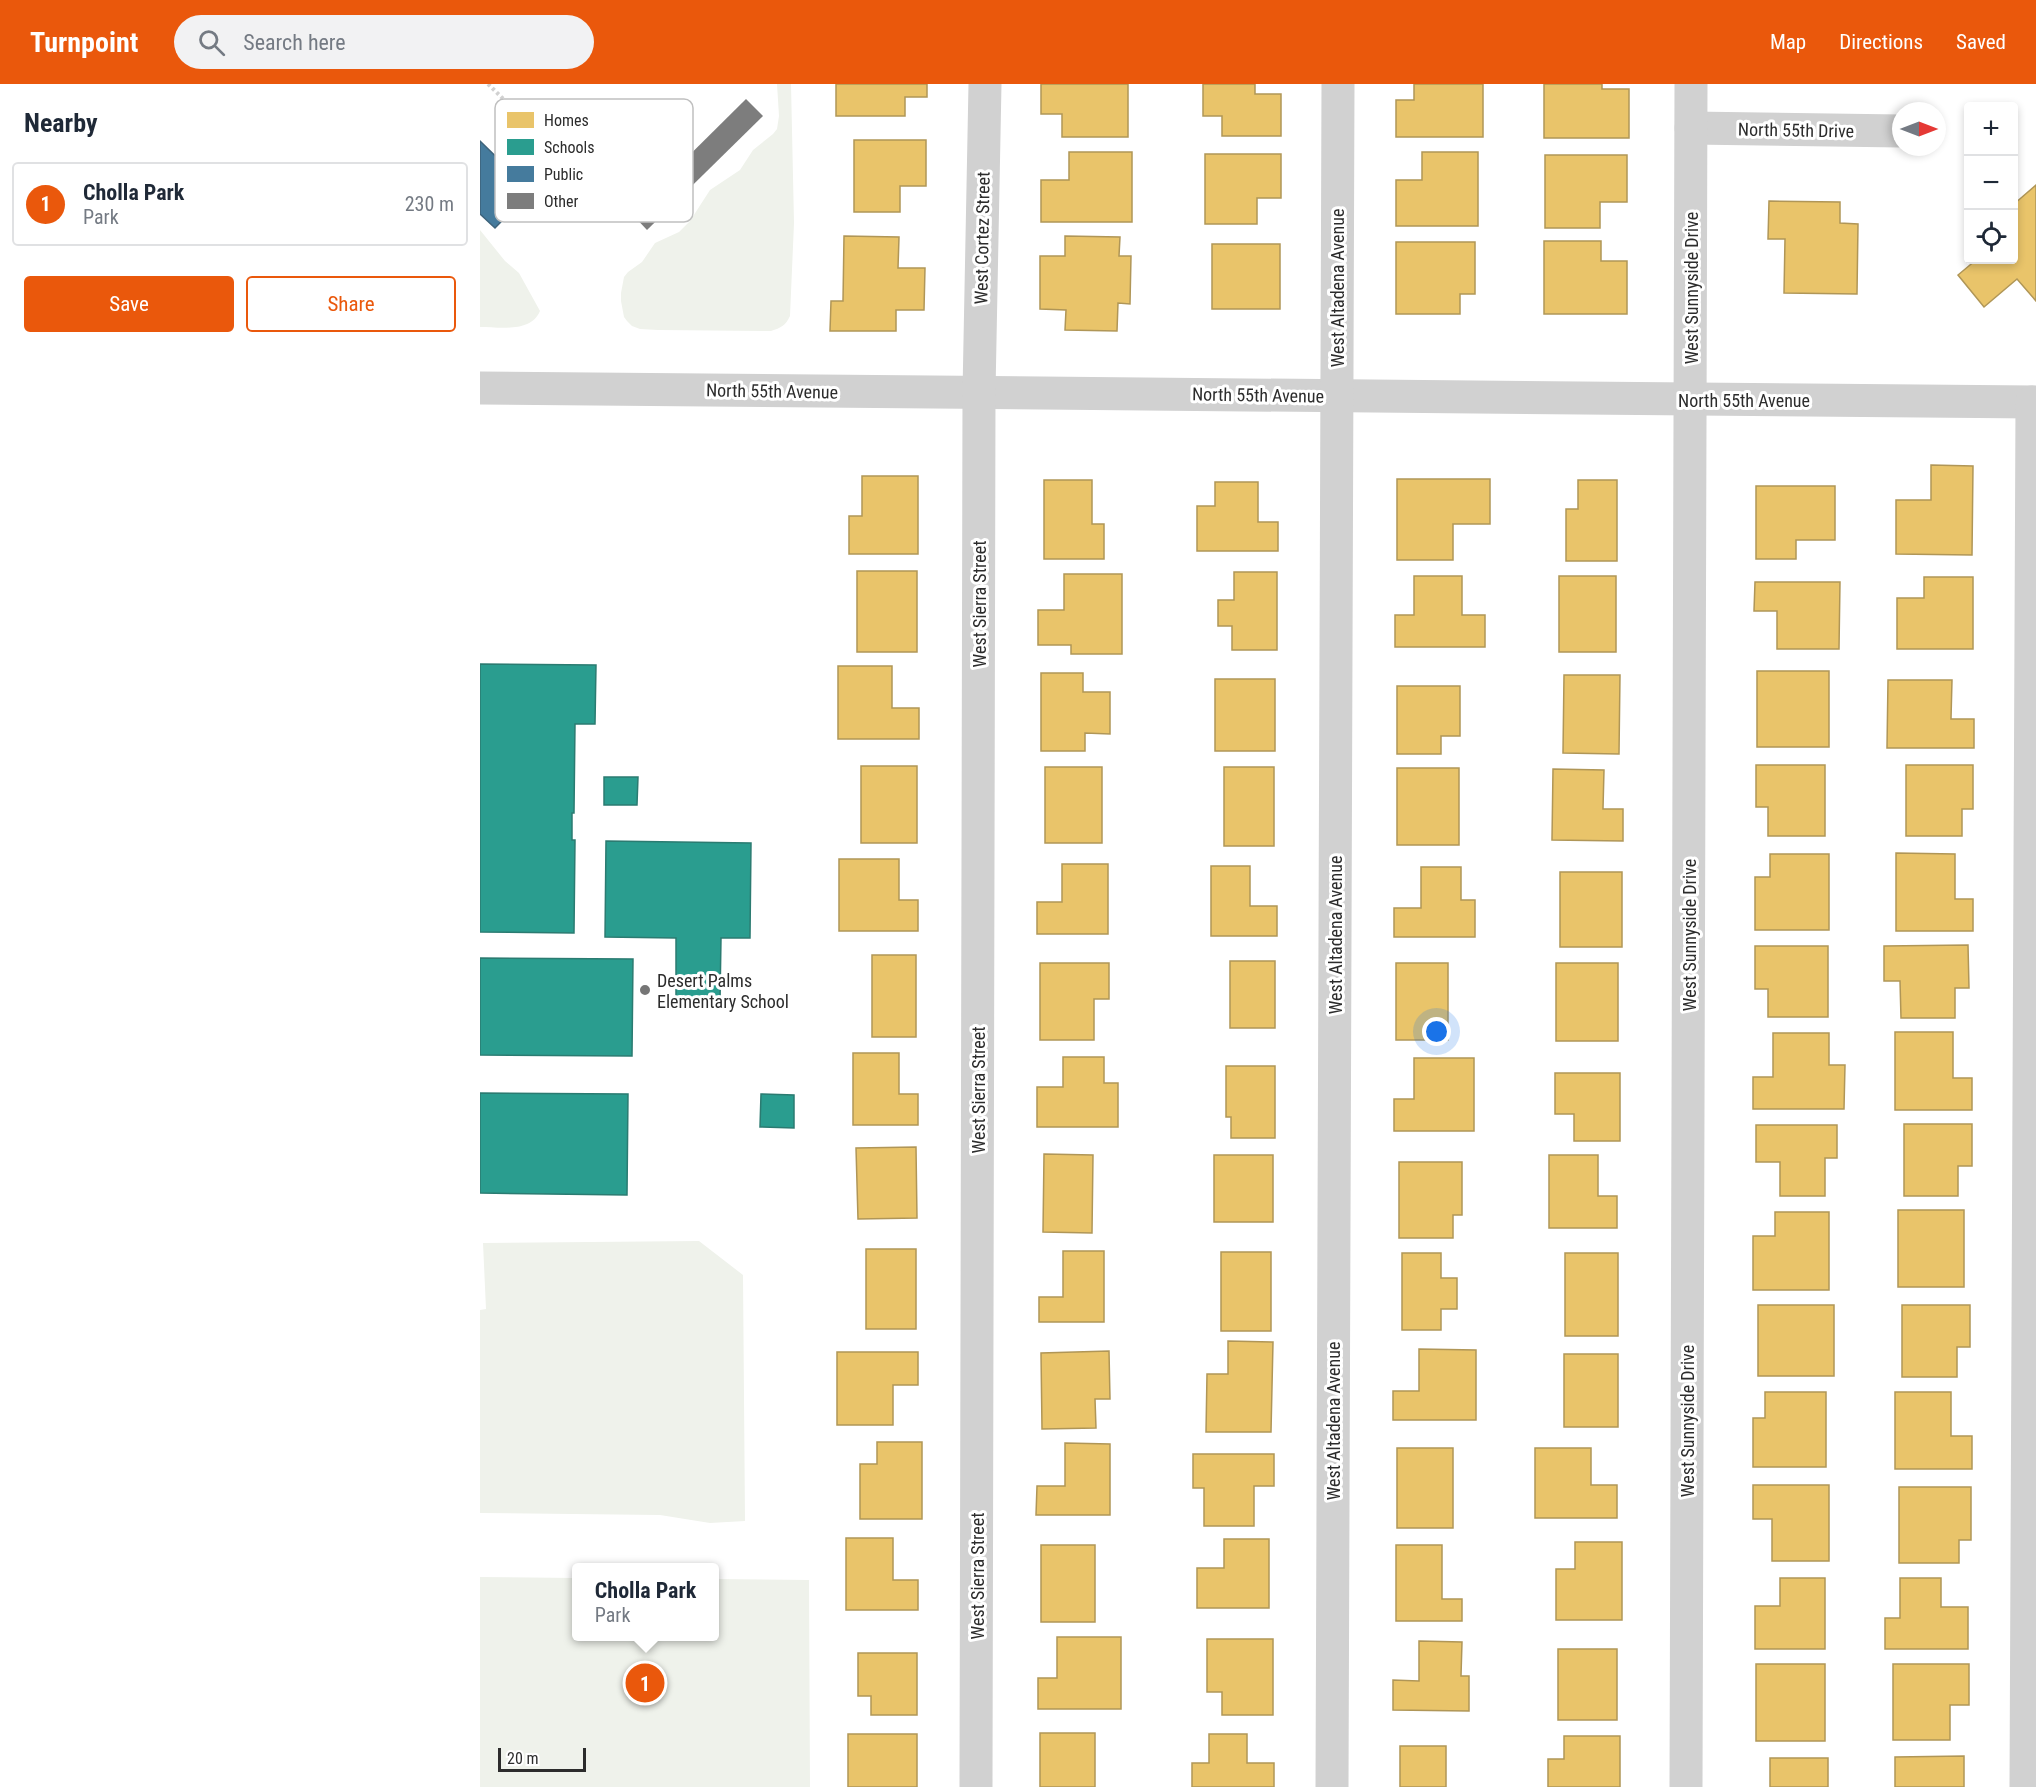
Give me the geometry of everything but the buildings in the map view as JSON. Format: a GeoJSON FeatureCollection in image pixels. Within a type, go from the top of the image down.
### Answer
{"type":"FeatureCollection","features":[{"type":"Feature","properties":{"kind":"street","name":"West Cortez Street"},"geometry":{"type":"LineString","coordinates":[[979,392],[985,84]]}},
{"type":"Feature","properties":{"kind":"street","name":"West Altadena Avenue"},"geometry":{"type":"LineString","coordinates":[[1332,1787],[1338,84]]}},
{"type":"Feature","properties":{"kind":"street","name":"West Sunnyside Drive"},"geometry":{"type":"LineString","coordinates":[[1686,1787],[1692,400],[1691,84]]}},
{"type":"Feature","properties":{"kind":"street","name":"North 55th Drive"},"geometry":{"type":"LineString","coordinates":[[1691,128],[1892,131]]}},
{"type":"Feature","properties":{"kind":"street","name":"North 55th Avenue"},"geometry":{"type":"LineString","coordinates":[[480,388],[2034,402]]}},
{"type":"Feature","properties":{"kind":"street","name":"West Sierra Street"},"geometry":{"type":"LineString","coordinates":[[976,1787],[979,392]]}},
{"type":"Feature","properties":{"kind":"street"},"geometry":{"type":"LineString","coordinates":[[2026,1787],[2034,402]]}},
{"type":"Feature","properties":{"kind":"path"},"geometry":{"type":"LineString","coordinates":[[488,84],[503,99]]}},
{"type":"Feature","properties":{"kind":"shaded area"},"geometry":{"type":"Polygon","coordinates":[[[777,84],[791,84],[794,223],[790,316],[788,319],[783,326],[771,331],[658,330],[632,326],[624,317],[621,301],[624,277],[642,262],[655,243],[679,232],[689,222],[693,222],[693,216],[710,190],[740,170],[753,150],[777,129],[779,116],[777,84]]]}},
{"type":"Feature","properties":{"kind":"shaded area"},"geometry":{"type":"Polygon","coordinates":[[[480,230],[505,261],[519,273],[540,311],[530,323],[505,328],[480,327],[480,230]]]}},
{"type":"Feature","properties":{"kind":"shaded area"},"geometry":{"type":"Polygon","coordinates":[[[699,1241],[743,1275],[745,1521],[710,1523],[660,1515],[480,1513],[480,1310],[486,1309],[483,1243],[699,1241]]]}},
{"type":"Feature","properties":{"kind":"shaded area"},"geometry":{"type":"Polygon","coordinates":[[[480,1577],[572,1578],[572,1641],[719,1641],[719,1579],[809,1580],[810,1787],[480,1787],[480,1577]]]}},
{"type":"Feature","properties":{"kind":"place","name":"Desert Palms Elementary School"},"geometry":{"type":"Point","coordinates":[645,990]}},
{"type":"Feature","properties":{"kind":"place","name":"Cholla Park"},"geometry":{"type":"Point","coordinates":[645,1683]}}]}
